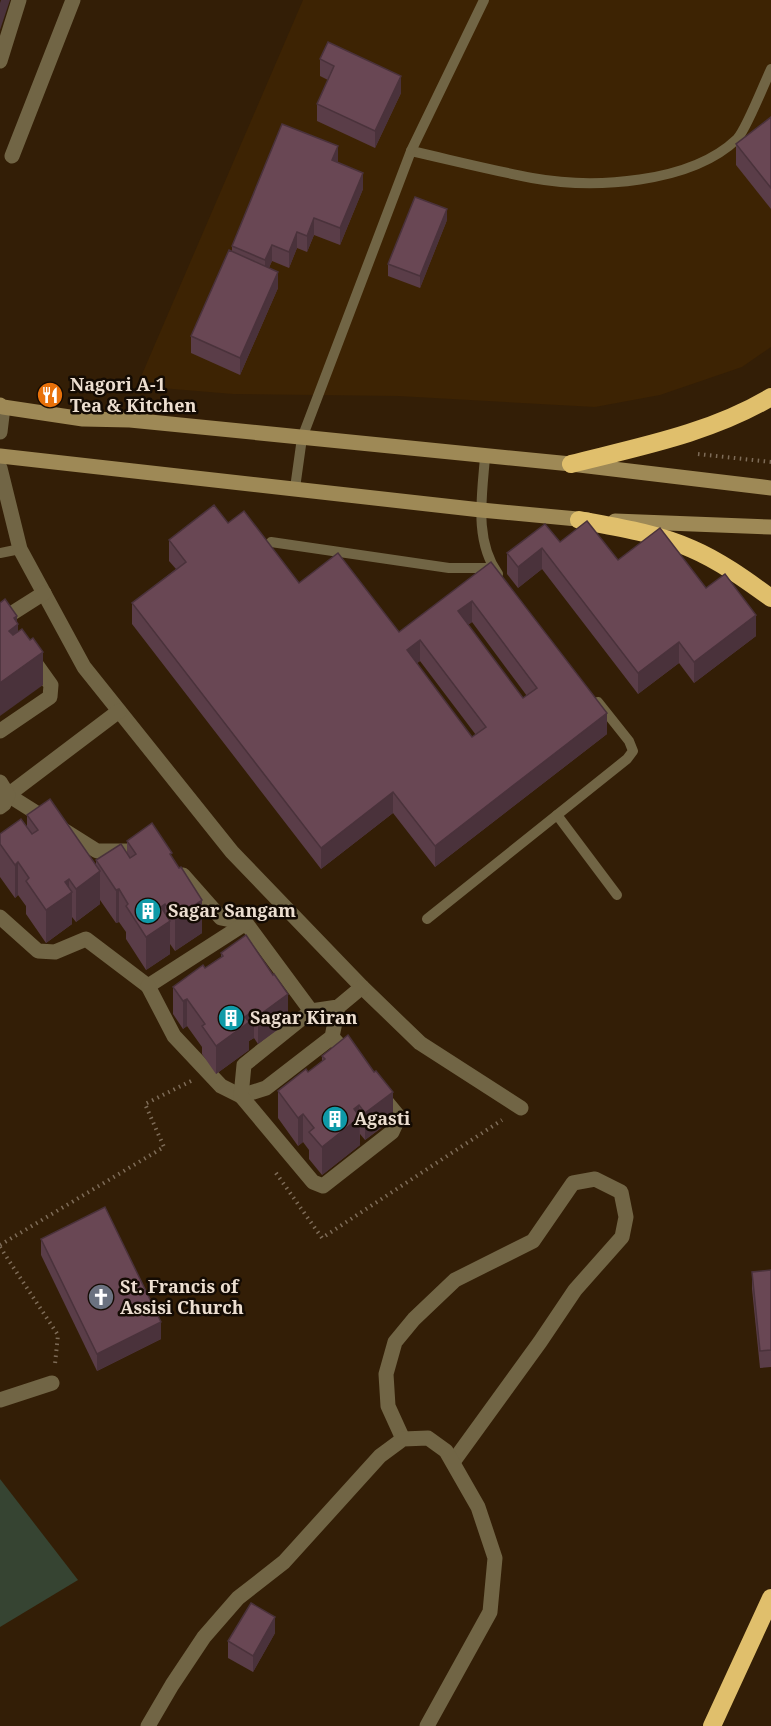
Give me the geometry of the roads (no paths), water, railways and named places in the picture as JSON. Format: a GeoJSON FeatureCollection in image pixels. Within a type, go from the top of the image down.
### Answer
{"type":"FeatureCollection","features":[{"type":"Feature","properties":{"kind":"highway"},"geometry":{"type":"LineString","coordinates":[[571,464],[665,440],[746,412],[771,397]]}},
{"type":"Feature","properties":{"kind":"highway"},"geometry":{"type":"LineString","coordinates":[[579,519],[650,534],[692,549],[740,575],[771,598]]}},
{"type":"Feature","properties":{"kind":"highway"},"geometry":{"type":"LineString","coordinates":[[712,1726],[771,1598]]}},
{"type":"Feature","properties":{"kind":"main road"},"geometry":{"type":"LineString","coordinates":[[2,406],[83,419],[130,420],[571,464],[771,488]]}},
{"type":"Feature","properties":{"kind":"main road"},"geometry":{"type":"LineString","coordinates":[[0,456],[481,510],[579,519],[771,527]]}},
{"type":"Feature","properties":{"kind":"street"},"geometry":{"type":"LineString","coordinates":[[0,61],[19,0]]}},
{"type":"Feature","properties":{"kind":"street"},"geometry":{"type":"LineString","coordinates":[[12,156],[73,0]]}},
{"type":"Feature","properties":{"kind":"street"},"geometry":{"type":"LineString","coordinates":[[0,432],[2,406]]}},
{"type":"Feature","properties":{"kind":"street"},"geometry":{"type":"LineString","coordinates":[[0,468],[20,549],[84,667],[232,852],[362,987],[420,1043],[521,1108]]}},
{"type":"Feature","properties":{"kind":"street"},"geometry":{"type":"LineString","coordinates":[[5,622],[44,593]]}},
{"type":"Feature","properties":{"kind":"street"},"geometry":{"type":"LineString","coordinates":[[0,731],[50,697],[51,685],[24,647]]}},
{"type":"Feature","properties":{"kind":"street"},"geometry":{"type":"LineString","coordinates":[[119,711],[2,795],[97,851],[143,850]]}},
{"type":"Feature","properties":{"kind":"street"},"geometry":{"type":"LineString","coordinates":[[170,862],[221,918],[246,923],[311,1011]]}},
{"type":"Feature","properties":{"kind":"street"},"geometry":{"type":"LineString","coordinates":[[0,917],[38,951],[55,952],[86,939],[148,986],[174,1036],[221,1086],[241,1096],[313,1182],[323,1186],[392,1132],[399,1117],[332,1037]]}},
{"type":"Feature","properties":{"kind":"street"},"geometry":{"type":"LineString","coordinates":[[148,986],[246,923]]}},
{"type":"Feature","properties":{"kind":"street"},"geometry":{"type":"LineString","coordinates":[[241,1096],[244,1065],[311,1011],[338,1006],[362,987]]}},
{"type":"Feature","properties":{"kind":"street"},"geometry":{"type":"LineString","coordinates":[[241,1096],[266,1088],[332,1037],[338,1006]]}},
{"type":"Feature","properties":{"kind":"street"},"geometry":{"type":"LineString","coordinates":[[403,1439],[388,1406],[386,1374],[395,1342],[414,1319],[455,1280],[533,1241],[573,1183],[595,1179],[621,1192],[626,1217],[622,1237],[575,1290],[453,1462]]}},
{"type":"Feature","properties":{"kind":"street"},"geometry":{"type":"LineString","coordinates":[[0,1400],[52,1383]]}},
{"type":"Feature","properties":{"kind":"street"},"geometry":{"type":"LineString","coordinates":[[148,1726],[204,1637],[238,1598],[284,1562],[380,1456],[403,1439],[428,1438],[446,1451],[453,1462],[478,1507],[495,1558],[490,1612],[427,1726]]}},
{"type":"Feature","properties":{"kind":"lane"},"geometry":{"type":"LineString","coordinates":[[295,488],[302,438],[411,151],[484,0]]}},
{"type":"Feature","properties":{"kind":"lane"},"geometry":{"type":"LineString","coordinates":[[411,151],[533,178],[591,182],[648,179],[692,167],[717,155],[739,137],[771,69]]}},
{"type":"Feature","properties":{"kind":"lane"},"geometry":{"type":"LineString","coordinates":[[485,456],[481,510],[484,547],[491,564],[504,582]]}},
{"type":"Feature","properties":{"kind":"lane"},"geometry":{"type":"LineString","coordinates":[[271,542],[449,568],[483,570],[489,568],[491,564]]}},
{"type":"Feature","properties":{"kind":"lane"},"geometry":{"type":"LineString","coordinates":[[0,553],[20,549]]}},
{"type":"Feature","properties":{"kind":"lane"},"geometry":{"type":"LineString","coordinates":[[427,919],[627,759],[633,751],[629,741],[592,694]]}},
{"type":"Feature","properties":{"kind":"lane"},"geometry":{"type":"LineString","coordinates":[[557,815],[617,895]]}},
{"type":"Feature","properties":{"kind":"place","name":"Nagori A-1 Tea & Kitchen"},"geometry":{"type":"Point","coordinates":[50,395]}},
{"type":"Feature","properties":{"kind":"place","name":"Sagar Sangam"},"geometry":{"type":"Point","coordinates":[148,911]}},
{"type":"Feature","properties":{"kind":"place","name":"Sagar Kiran"},"geometry":{"type":"Point","coordinates":[231,1018]}},
{"type":"Feature","properties":{"kind":"place","name":"Agasti"},"geometry":{"type":"Point","coordinates":[335,1119]}},
{"type":"Feature","properties":{"kind":"place","name":"St. Francis of Assisi Church"},"geometry":{"type":"Point","coordinates":[101,1297]}}]}
